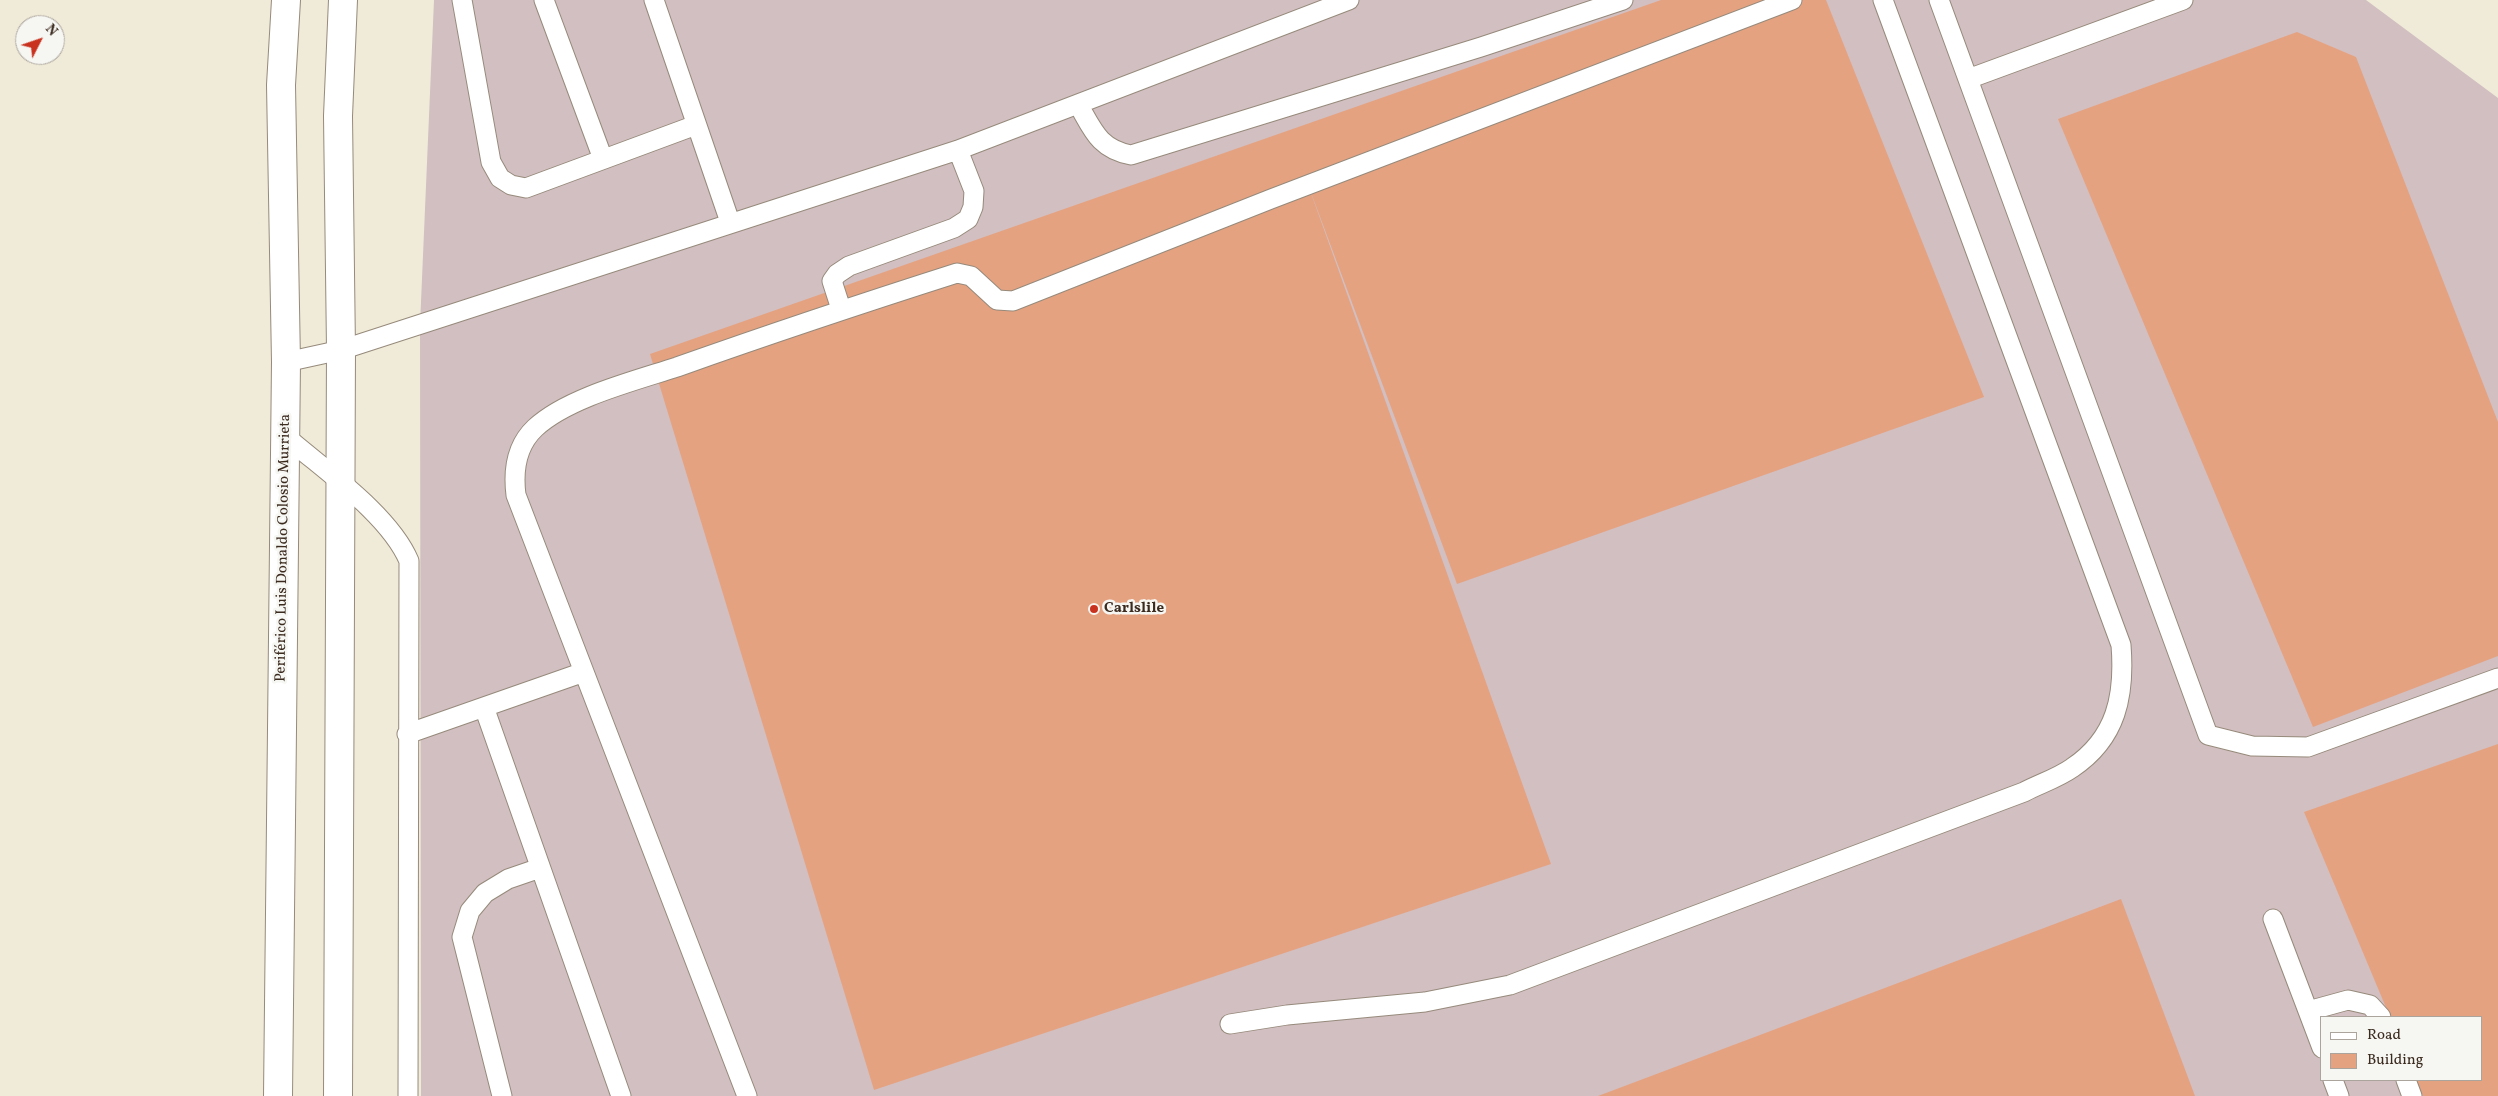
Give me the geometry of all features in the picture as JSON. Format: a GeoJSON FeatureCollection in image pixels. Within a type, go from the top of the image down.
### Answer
{"type":"FeatureCollection","features":[{"type":"Feature","properties":{"kind":"main road","name":"Periférico Luis Donaldo Colosio Murrieta"},"geometry":{"type":"LineString","coordinates":[[278,1096],[286,362],[281,84],[286,0]]}},
{"type":"Feature","properties":{"kind":"main road"},"geometry":{"type":"LineString","coordinates":[[338,1096],[341,350],[338,116],[343,0]]}},
{"type":"Feature","properties":{"kind":"lane"},"geometry":{"type":"LineString","coordinates":[[462,0],[491,162],[500,178],[511,185],[526,188],[696,125]]}},
{"type":"Feature","properties":{"kind":"lane"},"geometry":{"type":"LineString","coordinates":[[544,0],[603,159]]}},
{"type":"Feature","properties":{"kind":"lane"},"geometry":{"type":"LineString","coordinates":[[654,0],[730,222]]}},
{"type":"Feature","properties":{"kind":"lane"},"geometry":{"type":"LineString","coordinates":[[286,362],[341,350],[730,222],[958,150],[1349,0]]}},
{"type":"Feature","properties":{"kind":"lane"},"geometry":{"type":"LineString","coordinates":[[1078,104],[1096,136],[1105,146],[1118,153],[1131,155],[1462,53],[1623,0]]}},
{"type":"Feature","properties":{"kind":"lane"},"geometry":{"type":"LineString","coordinates":[[747,1096],[516,495],[514,471],[520,451],[534,429],[577,402],[841,310],[957,273],[971,276],[997,300],[1014,301],[1411,145],[1792,0]]}},
{"type":"Feature","properties":{"kind":"lane"},"geometry":{"type":"LineString","coordinates":[[1230,1024],[1296,1014],[1425,1002],[1510,984],[2024,792],[2073,768],[2102,741],[2120,703],[2123,675],[2121,645],[1883,0]]}},
{"type":"Feature","properties":{"kind":"lane"},"geometry":{"type":"LineString","coordinates":[[1939,0],[2208,735],[2252,746],[2308,747],[2498,678]]}},
{"type":"Feature","properties":{"kind":"lane"},"geometry":{"type":"LineString","coordinates":[[1968,79],[2183,0]]}},
{"type":"Feature","properties":{"kind":"lane"},"geometry":{"type":"LineString","coordinates":[[841,310],[832,281],[836,274],[872,257],[954,228],[968,219],[973,206],[974,191],[958,150]]}},
{"type":"Feature","properties":{"kind":"lane"},"geometry":{"type":"LineString","coordinates":[[285,436],[394,533],[409,561],[407,734],[408,1096]]}},
{"type":"Feature","properties":{"kind":"lane"},"geometry":{"type":"LineString","coordinates":[[407,734],[584,672]]}},
{"type":"Feature","properties":{"kind":"lane"},"geometry":{"type":"LineString","coordinates":[[484,707],[621,1096]]}},
{"type":"Feature","properties":{"kind":"lane"},"geometry":{"type":"LineString","coordinates":[[502,1096],[462,938],[470,911],[485,893],[508,879],[540,868]]}},
{"type":"Feature","properties":{"kind":"lane"},"geometry":{"type":"LineString","coordinates":[[2273,919],[2320,1043]]}},
{"type":"Feature","properties":{"kind":"lane"},"geometry":{"type":"LineString","coordinates":[[2308,1011],[2348,1000],[2370,1005],[2379,1016]]}},
{"type":"Feature","properties":{"kind":"lane"},"geometry":{"type":"LineString","coordinates":[[2333,1081],[2339,1096]]}},
{"type":"Feature","properties":{"kind":"lane"},"geometry":{"type":"LineString","coordinates":[[2406,1081],[2412,1096]]}},
{"type":"Feature","properties":{"kind":"shaded area"},"geometry":{"type":"Polygon","coordinates":[[[434,0],[2366,0],[2498,98],[2498,1096],[421,1096],[420,325],[434,0]]]}},
{"type":"Feature","properties":{"kind":"building","name":"Carlslile"},"geometry":{"type":"Polygon","coordinates":[[[1661,0],[1826,0],[1984,397],[1457,584],[1307,182],[1551,864],[874,1090],[650,354],[1661,0]]]}},
{"type":"Feature","properties":{"kind":"building"},"geometry":{"type":"Polygon","coordinates":[[[2297,32],[2356,57],[2498,422],[2498,656],[2313,727],[2058,119],[2297,32]]]}},
{"type":"Feature","properties":{"kind":"building"},"geometry":{"type":"Polygon","coordinates":[[[2498,744],[2498,1096],[2423,1096],[2416,1081],[2483,1081],[2483,1016],[2390,1016],[2304,812],[2498,744]]]}},
{"type":"Feature","properties":{"kind":"building"},"geometry":{"type":"Polygon","coordinates":[[[2121,899],[2195,1096],[1598,1096],[2121,899]]]}},
{"type":"Feature","properties":{"kind":"place","name":"Carlslile"},"geometry":{"type":"Point","coordinates":[1094,609]}}]}
